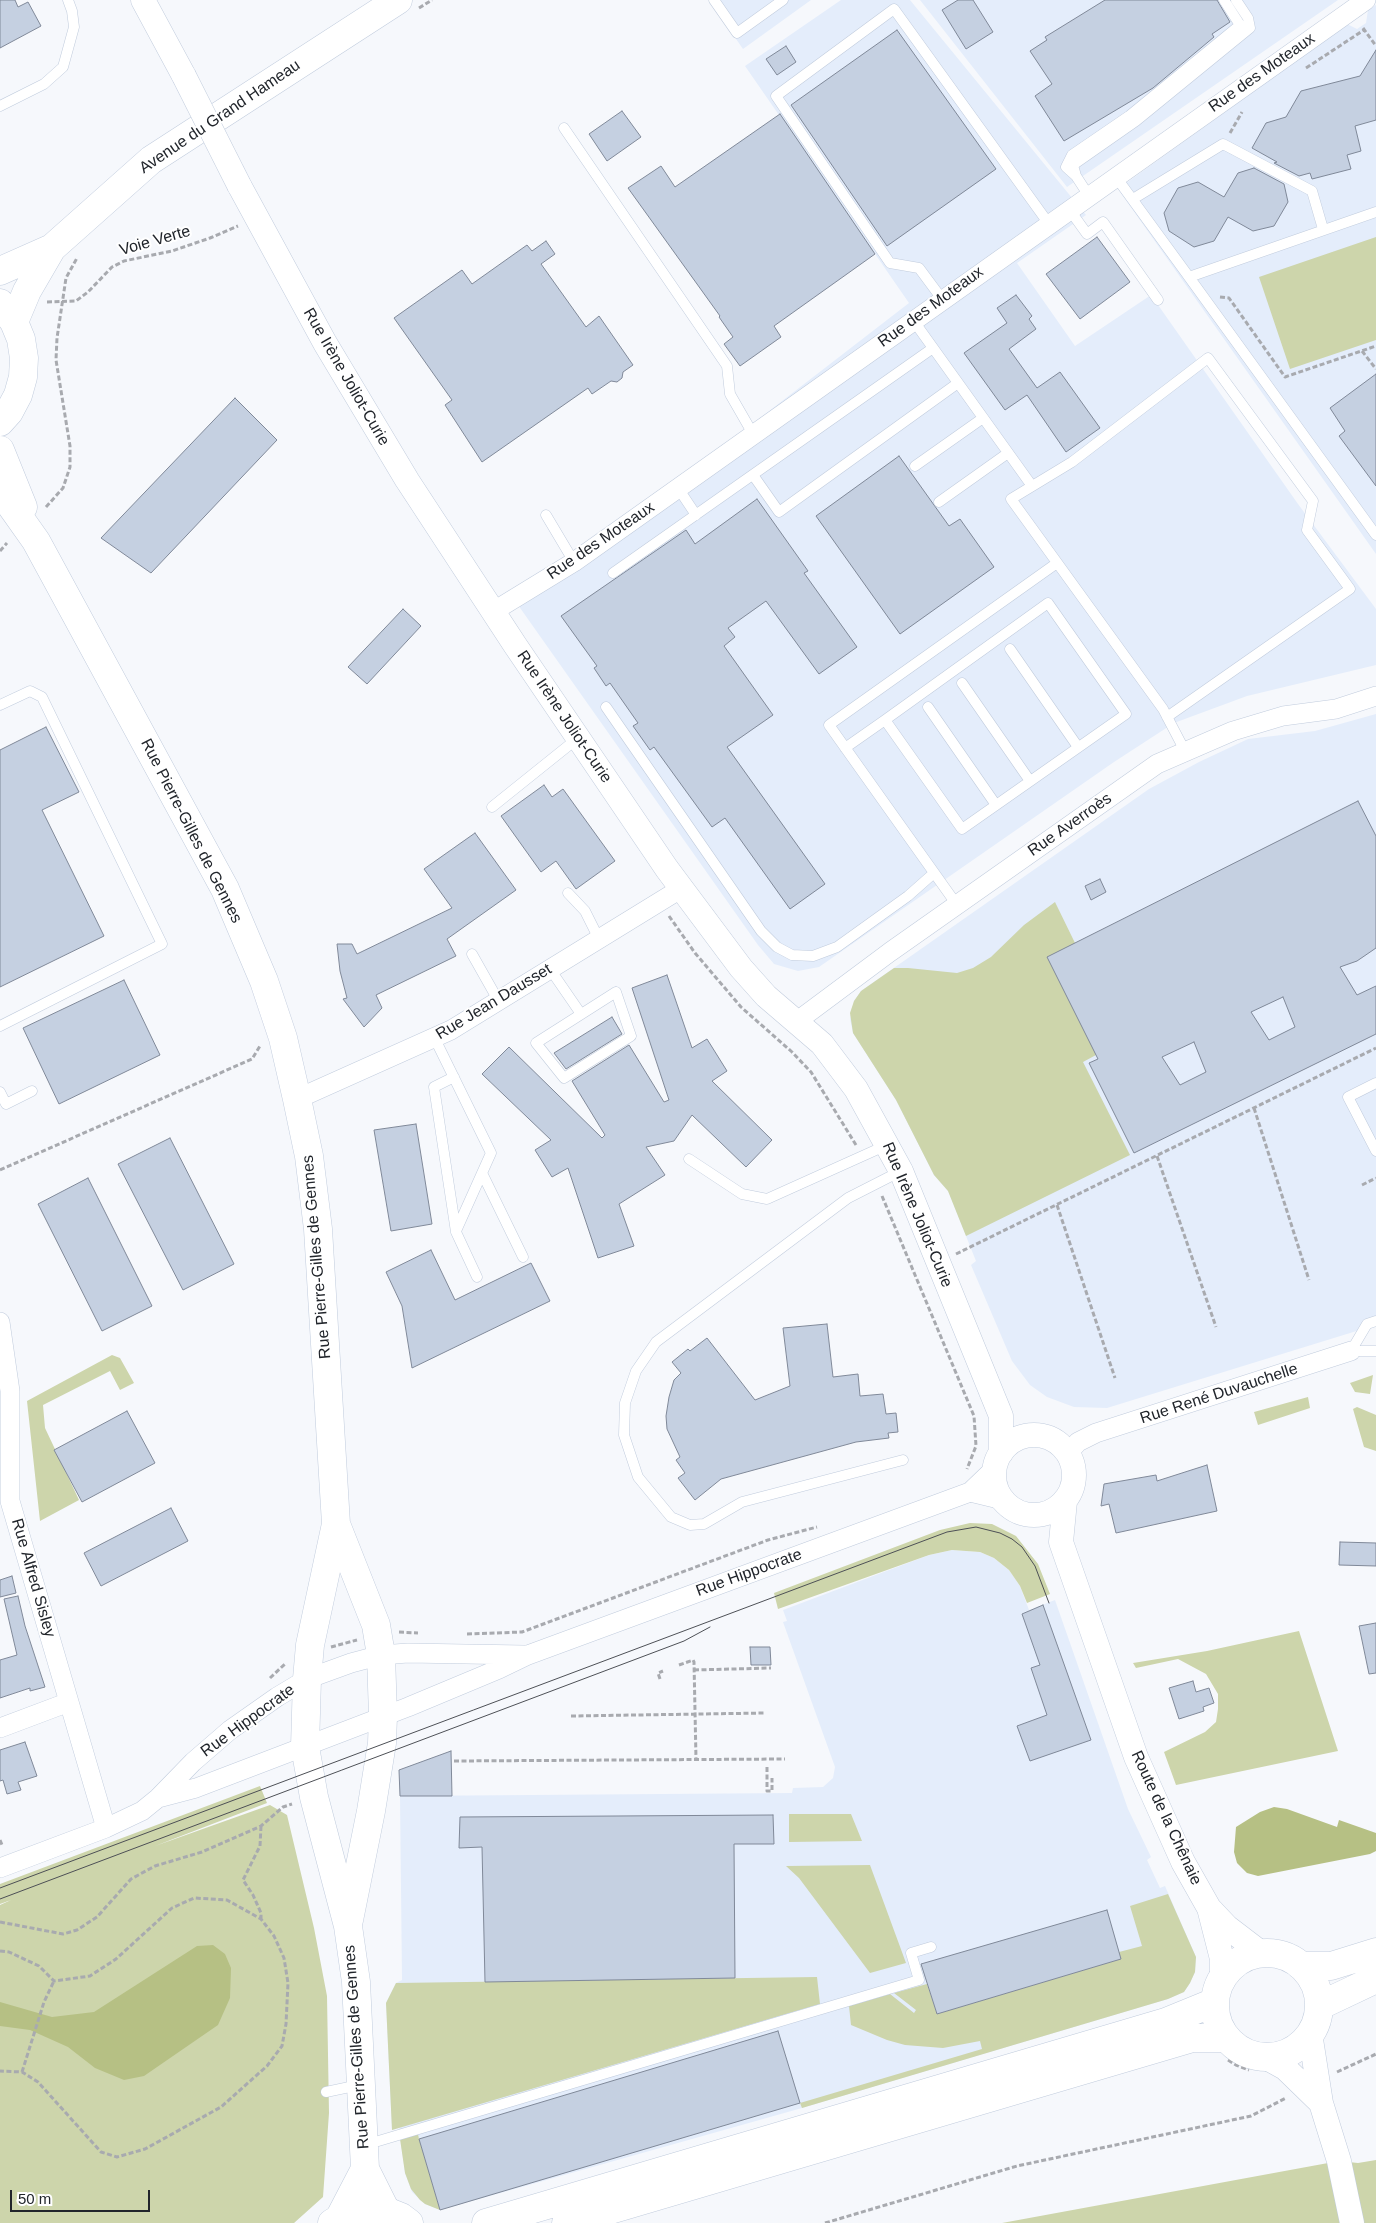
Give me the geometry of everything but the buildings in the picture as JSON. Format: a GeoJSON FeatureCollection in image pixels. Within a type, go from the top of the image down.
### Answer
{"type":"FeatureCollection","features":[{"type":"Feature","properties":{"kind":"main road","name":"Avenue du Grand Hameau"},"geometry":{"type":"LineString","coordinates":[[0,271],[52,248],[151,160],[407,5]]}},
{"type":"Feature","properties":{"kind":"main road","name":"Avenue du Grand Hameau"},"geometry":{"type":"LineString","coordinates":[[0,422],[9,412],[18,395],[23,377],[24,358],[21,339],[7,313],[27,291],[52,248]]}},
{"type":"Feature","properties":{"kind":"main road","name":"Rue Pierre-Gilles de Gennes"},"geometry":{"type":"LineString","coordinates":[[0,450],[36,541]]}},
{"type":"Feature","properties":{"kind":"main road","name":"Rue Pierre-Gilles de Gennes"},"geometry":{"type":"LineString","coordinates":[[0,490],[36,541],[225,889],[264,981],[282,1038],[297,1099],[310,1156],[318,1228],[336,1524],[310,1645],[305,1746],[314,1796],[348,1926],[356,1982],[364,2157],[398,2217]]}},
{"type":"Feature","properties":{"kind":"main road","name":"Rue Pierre-Gilles de Gennes"},"geometry":{"type":"LineString","coordinates":[[336,1524],[376,1625],[381,1655],[383,1716],[382,1743],[348,1926]]}},
{"type":"Feature","properties":{"kind":"main road"},"geometry":{"type":"LineString","coordinates":[[1301,1966],[1331,1966],[1376,1952]]}},
{"type":"Feature","properties":{"kind":"main road"},"geometry":{"type":"LineString","coordinates":[[486,2223],[1166,2022],[1218,1990],[1238,1962],[1261,1953],[1283,1955],[1301,1966],[1311,1977],[1317,1991],[1319,2006],[1316,2020],[1310,2033],[1291,2051],[1261,2064],[1251,2054],[1238,2048],[1226,2048],[1192,2038],[566,2223]]}},
{"type":"Feature","properties":{"kind":"main road"},"geometry":{"type":"LineString","coordinates":[[1319,2006],[1376,1979]]}},
{"type":"Feature","properties":{"kind":"main road"},"geometry":{"type":"LineString","coordinates":[[1218,1990],[1218,2021],[1226,2048]]}},
{"type":"Feature","properties":{"kind":"main road","name":"Rue Pierre-Gilles de Gennes"},"geometry":{"type":"LineString","coordinates":[[336,2220],[364,2157]]}},
{"type":"Feature","properties":{"kind":"main road"},"geometry":{"type":"LineString","coordinates":[[336,2220],[362,2209],[398,2217]]}},
{"type":"Feature","properties":{"kind":"street","name":"Rue Irène Joliot-Curie"},"geometry":{"type":"LineString","coordinates":[[144,0],[239,185],[340,369],[407,480],[578,738],[682,888],[741,968],[766,996],[822,1044],[856,1089],[888,1144],[901,1171],[1001,1416],[998,1461]]}},
{"type":"Feature","properties":{"kind":"street","name":"Rue des Moteaux"},"geometry":{"type":"LineString","coordinates":[[494,611],[574,562],[1359,5]]}},
{"type":"Feature","properties":{"kind":"street","name":"Rue Averroès"},"geometry":{"type":"LineString","coordinates":[[796,1022],[957,905],[1157,764],[1184,750],[1234,731],[1283,716],[1336,709],[1376,696]]}},
{"type":"Feature","properties":{"kind":"street","name":"Rue Jean Dausset"},"geometry":{"type":"LineString","coordinates":[[297,1099],[434,1038],[682,888]]}},
{"type":"Feature","properties":{"kind":"street","name":"Rue Alfred Sisley"},"geometry":{"type":"LineString","coordinates":[[0,1322],[10,1390],[10,1501],[106,1828]]}},
{"type":"Feature","properties":{"kind":"street","name":"Rue René Duvauchelle"},"geometry":{"type":"LineString","coordinates":[[1068,1453],[1078,1442],[1096,1433],[1351,1351]]}},
{"type":"Feature","properties":{"kind":"street"},"geometry":{"type":"LineString","coordinates":[[1001,1416],[1027,1436]]}},
{"type":"Feature","properties":{"kind":"street"},"geometry":{"type":"LineString","coordinates":[[1027,1436],[1043,1436],[1057,1442],[1068,1453],[1074,1472],[1070,1492],[1065,1501],[1060,1542],[1044,1525],[1013,1509],[997,1491],[998,1461],[1012,1442],[1027,1436]]}},
{"type":"Feature","properties":{"kind":"street","name":"Rue Hippocrate"},"geometry":{"type":"LineString","coordinates":[[158,1798],[196,1788],[383,1716],[500,1669],[528,1655],[970,1492],[998,1461]]}},
{"type":"Feature","properties":{"kind":"street"},"geometry":{"type":"LineString","coordinates":[[970,1492],[1003,1500]]}},
{"type":"Feature","properties":{"kind":"street"},"geometry":{"type":"LineString","coordinates":[[1025,1514],[1047,1513],[1065,1501]]}},
{"type":"Feature","properties":{"kind":"street","name":"Route de la Chênaie"},"geometry":{"type":"LineString","coordinates":[[1060,1542],[1126,1727],[1160,1811],[1184,1862],[1209,1908],[1222,1959],[1218,1990]]}},
{"type":"Feature","properties":{"kind":"street","name":"Rue Hippocrate"},"geometry":{"type":"LineString","coordinates":[[0,1868],[106,1828],[142,1811],[158,1798],[193,1762],[230,1730],[276,1697],[307,1679],[351,1663],[381,1655],[408,1653],[528,1655]]}},
{"type":"Feature","properties":{"kind":"street"},"geometry":{"type":"LineString","coordinates":[[0,1728],[69,1702]]}},
{"type":"Feature","properties":{"kind":"street","name":"Route de la Chênaie"},"geometry":{"type":"LineString","coordinates":[[1209,1908],[1227,1927],[1261,1953]]}},
{"type":"Feature","properties":{"kind":"street"},"geometry":{"type":"LineString","coordinates":[[1310,2033],[1321,2103],[1339,2162],[1352,2223]]}},
{"type":"Feature","properties":{"kind":"street"},"geometry":{"type":"LineString","coordinates":[[1261,2064],[1285,2068],[1321,2103]]}},
{"type":"Feature","properties":{"kind":"lane"},"geometry":{"type":"LineString","coordinates":[[0,106],[44,84],[63,67],[74,27],[72,11],[68,0]]}},
{"type":"Feature","properties":{"kind":"lane"},"geometry":{"type":"LineString","coordinates":[[714,0],[737,33],[783,0]]}},
{"type":"Feature","properties":{"kind":"lane"},"geometry":{"type":"LineString","coordinates":[[1089,196],[1076,176],[1066,166],[1072,155],[1129,116],[1240,25],[1224,0]]}},
{"type":"Feature","properties":{"kind":"lane"},"geometry":{"type":"LineString","coordinates":[[1076,176],[1073,165],[1136,121],[1250,28],[1248,18],[1236,0]]}},
{"type":"Feature","properties":{"kind":"lane"},"geometry":{"type":"LineString","coordinates":[[942,300],[920,268],[890,262],[776,96],[894,9],[1049,224]]}},
{"type":"Feature","properties":{"kind":"lane"},"geometry":{"type":"LineString","coordinates":[[564,128],[727,366],[730,394],[753,434]]}},
{"type":"Feature","properties":{"kind":"lane"},"geometry":{"type":"LineString","coordinates":[[1133,199],[1223,144],[1312,191],[1323,229]]}},
{"type":"Feature","properties":{"kind":"lane"},"geometry":{"type":"LineString","coordinates":[[1116,177],[1376,535]]}},
{"type":"Feature","properties":{"kind":"lane"},"geometry":{"type":"LineString","coordinates":[[1069,209],[1087,234],[1103,222],[1158,300]]}},
{"type":"Feature","properties":{"kind":"lane"},"geometry":{"type":"LineString","coordinates":[[1189,277],[1376,212]]}},
{"type":"Feature","properties":{"kind":"lane"},"geometry":{"type":"LineString","coordinates":[[913,320],[1032,486]]}},
{"type":"Feature","properties":{"kind":"lane"},"geometry":{"type":"LineString","coordinates":[[613,574],[933,348]]}},
{"type":"Feature","properties":{"kind":"lane"},"geometry":{"type":"LineString","coordinates":[[1167,717],[1350,589],[1307,530],[1313,501],[1208,358],[1072,462],[1011,499],[1167,717],[1184,750]]}},
{"type":"Feature","properties":{"kind":"lane"},"geometry":{"type":"LineString","coordinates":[[753,475],[779,512],[958,383]]}},
{"type":"Feature","properties":{"kind":"lane"},"geometry":{"type":"LineString","coordinates":[[915,466],[983,418]]}},
{"type":"Feature","properties":{"kind":"lane"},"geometry":{"type":"LineString","coordinates":[[938,502],[1008,453]]}},
{"type":"Feature","properties":{"kind":"lane"},"geometry":{"type":"LineString","coordinates":[[678,488],[696,515]]}},
{"type":"Feature","properties":{"kind":"lane"},"geometry":{"type":"LineString","coordinates":[[546,515],[574,562]]}},
{"type":"Feature","properties":{"kind":"lane"},"geometry":{"type":"LineString","coordinates":[[957,905],[829,725],[1057,564]]}},
{"type":"Feature","properties":{"kind":"lane"},"geometry":{"type":"LineString","coordinates":[[846,748],[885,720],[1048,603],[1126,714],[962,829],[885,720]]}},
{"type":"Feature","properties":{"kind":"lane"},"geometry":{"type":"LineString","coordinates":[[1010,649],[1078,747]]}},
{"type":"Feature","properties":{"kind":"lane"},"geometry":{"type":"LineString","coordinates":[[962,683],[1030,781]]}},
{"type":"Feature","properties":{"kind":"lane"},"geometry":{"type":"LineString","coordinates":[[0,705],[30,691],[42,697],[162,944],[0,1026]]}},
{"type":"Feature","properties":{"kind":"lane"},"geometry":{"type":"LineString","coordinates":[[928,707],[996,805]]}},
{"type":"Feature","properties":{"kind":"lane"},"geometry":{"type":"LineString","coordinates":[[606,708],[756,923],[777,947],[792,954],[813,956],[837,946],[908,896],[934,873]]}},
{"type":"Feature","properties":{"kind":"lane"},"geometry":{"type":"LineString","coordinates":[[492,806],[578,738]]}},
{"type":"Feature","properties":{"kind":"lane"},"geometry":{"type":"LineString","coordinates":[[568,893],[585,910],[599,939]]}},
{"type":"Feature","properties":{"kind":"lane"},"geometry":{"type":"LineString","coordinates":[[472,954],[498,1000]]}},
{"type":"Feature","properties":{"kind":"lane"},"geometry":{"type":"LineString","coordinates":[[550,968],[581,1014]]}},
{"type":"Feature","properties":{"kind":"lane"},"geometry":{"type":"LineString","coordinates":[[616,992],[631,1036],[564,1078],[536,1043],[581,1014],[616,992]]}},
{"type":"Feature","properties":{"kind":"lane"},"geometry":{"type":"LineString","coordinates":[[434,1038],[491,1153],[456,1232]]}},
{"type":"Feature","properties":{"kind":"lane"},"geometry":{"type":"LineString","coordinates":[[454,1077],[434,1087],[456,1232],[477,1276]]}},
{"type":"Feature","properties":{"kind":"lane"},"geometry":{"type":"LineString","coordinates":[[1376,1083],[1348,1097],[1376,1151]]}},
{"type":"Feature","properties":{"kind":"lane"},"geometry":{"type":"LineString","coordinates":[[0,1092],[6,1104],[32,1091]]}},
{"type":"Feature","properties":{"kind":"lane"},"geometry":{"type":"LineString","coordinates":[[689,1159],[742,1194],[767,1199],[888,1144]]}},
{"type":"Feature","properties":{"kind":"lane"},"geometry":{"type":"LineString","coordinates":[[901,1171],[848,1198],[656,1342],[636,1371],[630,1387],[625,1403],[624,1435],[638,1478],[671,1517],[690,1525],[704,1524],[742,1502],[903,1460]]}},
{"type":"Feature","properties":{"kind":"lane"},"geometry":{"type":"LineString","coordinates":[[482,1173],[523,1257]]}},
{"type":"Feature","properties":{"kind":"lane"},"geometry":{"type":"LineString","coordinates":[[1351,1351],[1367,1324],[1376,1321]]}},
{"type":"Feature","properties":{"kind":"lane","name":"Rue René Duvauchelle"},"geometry":{"type":"LineString","coordinates":[[1351,1351],[1376,1351]]}},
{"type":"Feature","properties":{"kind":"lane"},"geometry":{"type":"LineString","coordinates":[[364,2157],[920,1980],[910,1953],[930,1947]]}},
{"type":"Feature","properties":{"kind":"lane"},"geometry":{"type":"LineString","coordinates":[[326,2092],[360,2085]]}},
{"type":"Feature","properties":{"kind":"path"},"geometry":{"type":"LineString","coordinates":[[407,5],[432,0]]}},
{"type":"Feature","properties":{"kind":"path"},"geometry":{"type":"LineString","coordinates":[[1359,5],[1364,30],[1376,46]]}},
{"type":"Feature","properties":{"kind":"path"},"geometry":{"type":"LineString","coordinates":[[1300,71],[1364,30]]}},
{"type":"Feature","properties":{"kind":"path"},"geometry":{"type":"LineString","coordinates":[[1223,144],[1245,108]]}},
{"type":"Feature","properties":{"kind":"path","name":"Voie Verte"},"geometry":{"type":"LineString","coordinates":[[27,291],[36,300],[45,302],[76,301],[88,292],[112,267],[124,261],[172,251],[243,224]]}},
{"type":"Feature","properties":{"kind":"path"},"geometry":{"type":"LineString","coordinates":[[46,508],[63,488],[70,466],[70,446],[56,360],[61,302],[66,278],[78,258]]}},
{"type":"Feature","properties":{"kind":"path"},"geometry":{"type":"LineString","coordinates":[[1203,296],[1229,298],[1285,377],[1376,346]]}},
{"type":"Feature","properties":{"kind":"path"},"geometry":{"type":"LineString","coordinates":[[1362,350],[1376,369]]}},
{"type":"Feature","properties":{"kind":"path"},"geometry":{"type":"LineString","coordinates":[[0,550],[7,544]]}},
{"type":"Feature","properties":{"kind":"path"},"geometry":{"type":"LineString","coordinates":[[0,1170],[252,1059],[260,1046]]}},
{"type":"Feature","properties":{"kind":"path"},"geometry":{"type":"LineString","coordinates":[[938,1263],[1376,1048]]}},
{"type":"Feature","properties":{"kind":"path"},"geometry":{"type":"LineString","coordinates":[[1254,1108],[1309,1280]]}},
{"type":"Feature","properties":{"kind":"path"},"geometry":{"type":"LineString","coordinates":[[1157,1156],[1216,1327]]}},
{"type":"Feature","properties":{"kind":"path"},"geometry":{"type":"LineString","coordinates":[[1362,1185],[1376,1178]]}},
{"type":"Feature","properties":{"kind":"path"},"geometry":{"type":"LineString","coordinates":[[1057,1205],[1115,1378]]}},
{"type":"Feature","properties":{"kind":"path"},"geometry":{"type":"LineString","coordinates":[[679,1665],[693,1660],[696,1759]]}},
{"type":"Feature","properties":{"kind":"path"},"geometry":{"type":"LineString","coordinates":[[694,1670],[771,1668]]}},
{"type":"Feature","properties":{"kind":"path"},"geometry":{"type":"LineString","coordinates":[[660,1679],[658,1673],[663,1671]]}},
{"type":"Feature","properties":{"kind":"path"},"geometry":{"type":"LineString","coordinates":[[571,1716],[766,1713]]}},
{"type":"Feature","properties":{"kind":"path"},"geometry":{"type":"LineString","coordinates":[[454,1761],[785,1759]]}},
{"type":"Feature","properties":{"kind":"path"},"geometry":{"type":"LineString","coordinates":[[767,1767],[767,1791],[772,1791],[772,1778]]}},
{"type":"Feature","properties":{"kind":"path"},"geometry":{"type":"LineString","coordinates":[[0,1922],[63,1934],[78,1930],[97,1917],[131,1879],[155,1866],[202,1852],[261,1826],[283,1807],[314,1796]]}},
{"type":"Feature","properties":{"kind":"path"},"geometry":{"type":"LineString","coordinates":[[261,1826],[260,1846],[243,1880],[253,1895],[261,1913],[261,1919]]}},
{"type":"Feature","properties":{"kind":"path"},"geometry":{"type":"LineString","coordinates":[[0,1840],[2,1845]]}},
{"type":"Feature","properties":{"kind":"path"},"geometry":{"type":"LineString","coordinates":[[0,2071],[22,2072],[38,2082],[101,2152],[117,2157],[145,2149],[221,2107],[266,2066],[282,2046],[286,2024],[288,1983],[284,1958],[274,1936],[261,1919],[226,1900],[194,1898],[172,1908],[116,1958],[90,1976],[54,1981]]}},
{"type":"Feature","properties":{"kind":"path"},"geometry":{"type":"LineString","coordinates":[[0,1952],[9,1952],[39,1966],[54,1981]]}},
{"type":"Feature","properties":{"kind":"path"},"geometry":{"type":"LineString","coordinates":[[22,2072],[44,2002],[54,1981]]}},
{"type":"Feature","properties":{"kind":"path"},"geometry":{"type":"LineString","coordinates":[[1226,2048],[1236,2065],[1261,2064]]}},
{"type":"Feature","properties":{"kind":"path"},"geometry":{"type":"LineString","coordinates":[[1328,2077],[1376,2054]]}},
{"type":"Feature","properties":{"kind":"path"},"geometry":{"type":"LineString","coordinates":[[825,2223],[1017,2166],[1251,2116],[1294,2094]]}},
{"type":"Feature","properties":{"kind":"shaded area"},"geometry":{"type":"Polygon","coordinates":[[[709,0],[811,0],[743,49],[709,0]]]}},
{"type":"Feature","properties":{"kind":"shaded area"},"geometry":{"type":"Polygon","coordinates":[[[841,0],[910,0],[1086,215],[1017,263],[1075,346],[1151,295],[1298,504],[1376,609],[1376,665],[1247,696],[1174,723],[1114,762],[819,967],[798,971],[774,964],[758,945],[518,605],[909,303],[745,66],[841,0]]]}},
{"type":"Feature","properties":{"kind":"shaded area"},"geometry":{"type":"Polygon","coordinates":[[[920,0],[1338,0],[1067,187],[920,0]]]}},
{"type":"Feature","properties":{"kind":"shaded area"},"geometry":{"type":"Polygon","coordinates":[[[1376,5],[1376,554],[1118,189],[1347,24],[1357,29],[1366,23],[1368,10],[1376,5]]]}},
{"type":"Feature","properties":{"kind":"shaded area"},"geometry":{"type":"Polygon","coordinates":[[[1376,237],[1376,340],[1290,369],[1259,277],[1376,237]]]}},
{"type":"Feature","properties":{"kind":"shaded area"},"geometry":{"type":"Polygon","coordinates":[[[1376,714],[1376,1325],[1107,1408],[1074,1407],[1047,1397],[1030,1385],[1012,1361],[971,1265],[976,1261],[948,1191],[934,1175],[896,1100],[853,1033],[850,1019],[854,1001],[861,991],[1149,789],[1199,762],[1248,739],[1315,731],[1376,714]]]}},
{"type":"Feature","properties":{"kind":"shaded area"},"geometry":{"type":"Polygon","coordinates":[[[1055,902],[1075,943],[1096,1055],[1083,1062],[1130,1155],[966,1236],[948,1191],[934,1175],[896,1100],[853,1033],[850,1013],[854,1001],[861,991],[894,968],[957,973],[973,968],[991,957],[1024,925],[1055,902]]]}},
{"type":"Feature","properties":{"kind":"shaded area"},"geometry":{"type":"Polygon","coordinates":[[[112,1355],[120,1358],[134,1383],[120,1390],[110,1371],[43,1405],[45,1428],[79,1500],[40,1521],[27,1401],[112,1355]]]}},
{"type":"Feature","properties":{"kind":"shaded area"},"geometry":{"type":"Polygon","coordinates":[[[1373,1375],[1370,1394],[1355,1392],[1350,1383],[1373,1375]]]}},
{"type":"Feature","properties":{"kind":"shaded area"},"geometry":{"type":"Polygon","coordinates":[[[1308,1397],[1310,1408],[1258,1425],[1254,1412],[1308,1397]]]}},
{"type":"Feature","properties":{"kind":"shaded area"},"geometry":{"type":"Polygon","coordinates":[[[1357,1407],[1376,1415],[1376,1451],[1364,1447],[1353,1409],[1357,1407]]]}},
{"type":"Feature","properties":{"kind":"shaded area"},"geometry":{"type":"Polygon","coordinates":[[[970,1523],[992,1524],[1016,1536],[1038,1564],[1050,1594],[1027,1603],[1020,1586],[1009,1570],[994,1558],[980,1552],[952,1550],[929,1555],[778,1609],[774,1593],[940,1530],[970,1523]]]}},
{"type":"Feature","properties":{"kind":"shaded area"},"geometry":{"type":"Polygon","coordinates":[[[952,1550],[980,1552],[994,1558],[1009,1570],[1020,1586],[1029,1610],[1055,1600],[1128,1809],[1151,1857],[1147,1860],[1160,1888],[1165,1886],[1196,1957],[1195,1972],[1184,1992],[1168,1999],[802,2108],[440,2210],[425,2204],[412,2192],[405,2173],[399,2128],[392,2130],[386,2003],[396,1983],[402,1980],[400,1796],[792,1793],[793,1788],[823,1787],[833,1778],[835,1767],[783,1622],[787,1621],[783,1610],[929,1555],[952,1550]]]}},
{"type":"Feature","properties":{"kind":"shaded area"},"geometry":{"type":"Polygon","coordinates":[[[1299,1631],[1338,1751],[1176,1785],[1164,1752],[1205,1732],[1216,1722],[1218,1694],[1206,1674],[1178,1659],[1136,1668],[1133,1663],[1207,1651],[1299,1631]]]}},
{"type":"Feature","properties":{"kind":"shaded area"},"geometry":{"type":"Polygon","coordinates":[[[260,1786],[267,1803],[155,1846],[270,1805],[287,1815],[314,1928],[327,1996],[329,2113],[323,2197],[294,2223],[0,2223],[0,1905],[11,1900],[0,1904],[0,1884],[260,1786]]]}},
{"type":"Feature","properties":{"kind":"shaded area"},"geometry":{"type":"Polygon","coordinates":[[[1274,1807],[1287,1809],[1337,1827],[1339,1820],[1376,1833],[1376,1851],[1370,1854],[1258,1876],[1247,1873],[1237,1863],[1234,1852],[1236,1827],[1260,1812],[1274,1807]]]}},
{"type":"Feature","properties":{"kind":"shaded area"},"geometry":{"type":"Polygon","coordinates":[[[789,1814],[851,1814],[862,1841],[789,1842],[789,1814]]]}},
{"type":"Feature","properties":{"kind":"shaded area"},"geometry":{"type":"Polygon","coordinates":[[[870,1865],[906,1963],[870,1973],[799,1878],[786,1866],[870,1865]]]}},
{"type":"Feature","properties":{"kind":"shaded area"},"geometry":{"type":"Polygon","coordinates":[[[1168,1894],[1196,1957],[1195,1972],[1184,1992],[1168,1999],[802,2108],[800,2103],[982,2049],[980,2041],[943,2048],[905,2045],[887,2040],[851,2025],[849,2006],[890,1994],[914,2013],[916,2010],[894,1993],[927,1984],[937,2014],[1121,1959],[1119,1952],[1142,1946],[1130,1906],[1168,1894]]]}},
{"type":"Feature","properties":{"kind":"shaded area"},"geometry":{"type":"Polygon","coordinates":[[[213,1945],[225,1954],[231,1968],[230,1998],[218,2025],[144,2076],[124,2080],[95,2068],[68,2047],[30,2030],[0,2026],[0,2002],[52,2017],[94,2012],[197,1946],[213,1945]]]}},
{"type":"Feature","properties":{"kind":"shaded area"},"geometry":{"type":"Polygon","coordinates":[[[817,1977],[820,2004],[392,2130],[386,2003],[396,1983],[817,1977]]]}},
{"type":"Feature","properties":{"kind":"shaded area"},"geometry":{"type":"Polygon","coordinates":[[[418,2134],[440,2210],[420,2200],[411,2189],[405,2173],[400,2139],[418,2134]]]}},
{"type":"Feature","properties":{"kind":"shaded area"},"geometry":{"type":"Polygon","coordinates":[[[1376,2160],[1376,2223],[1002,2223],[1339,2161],[1358,2163],[1376,2160]]]}},
{"type":"Feature","properties":{"kind":"tram line"},"geometry":{"type":"LineString","coordinates":[[0,1888],[947,1532],[976,1527],[1000,1533],[1012,1539],[1022,1547],[1035,1566],[1049,1603]]}},
{"type":"Feature","properties":{"kind":"tram line"},"geometry":{"type":"LineString","coordinates":[[0,1899],[684,1641],[710,1627]]}}]}
